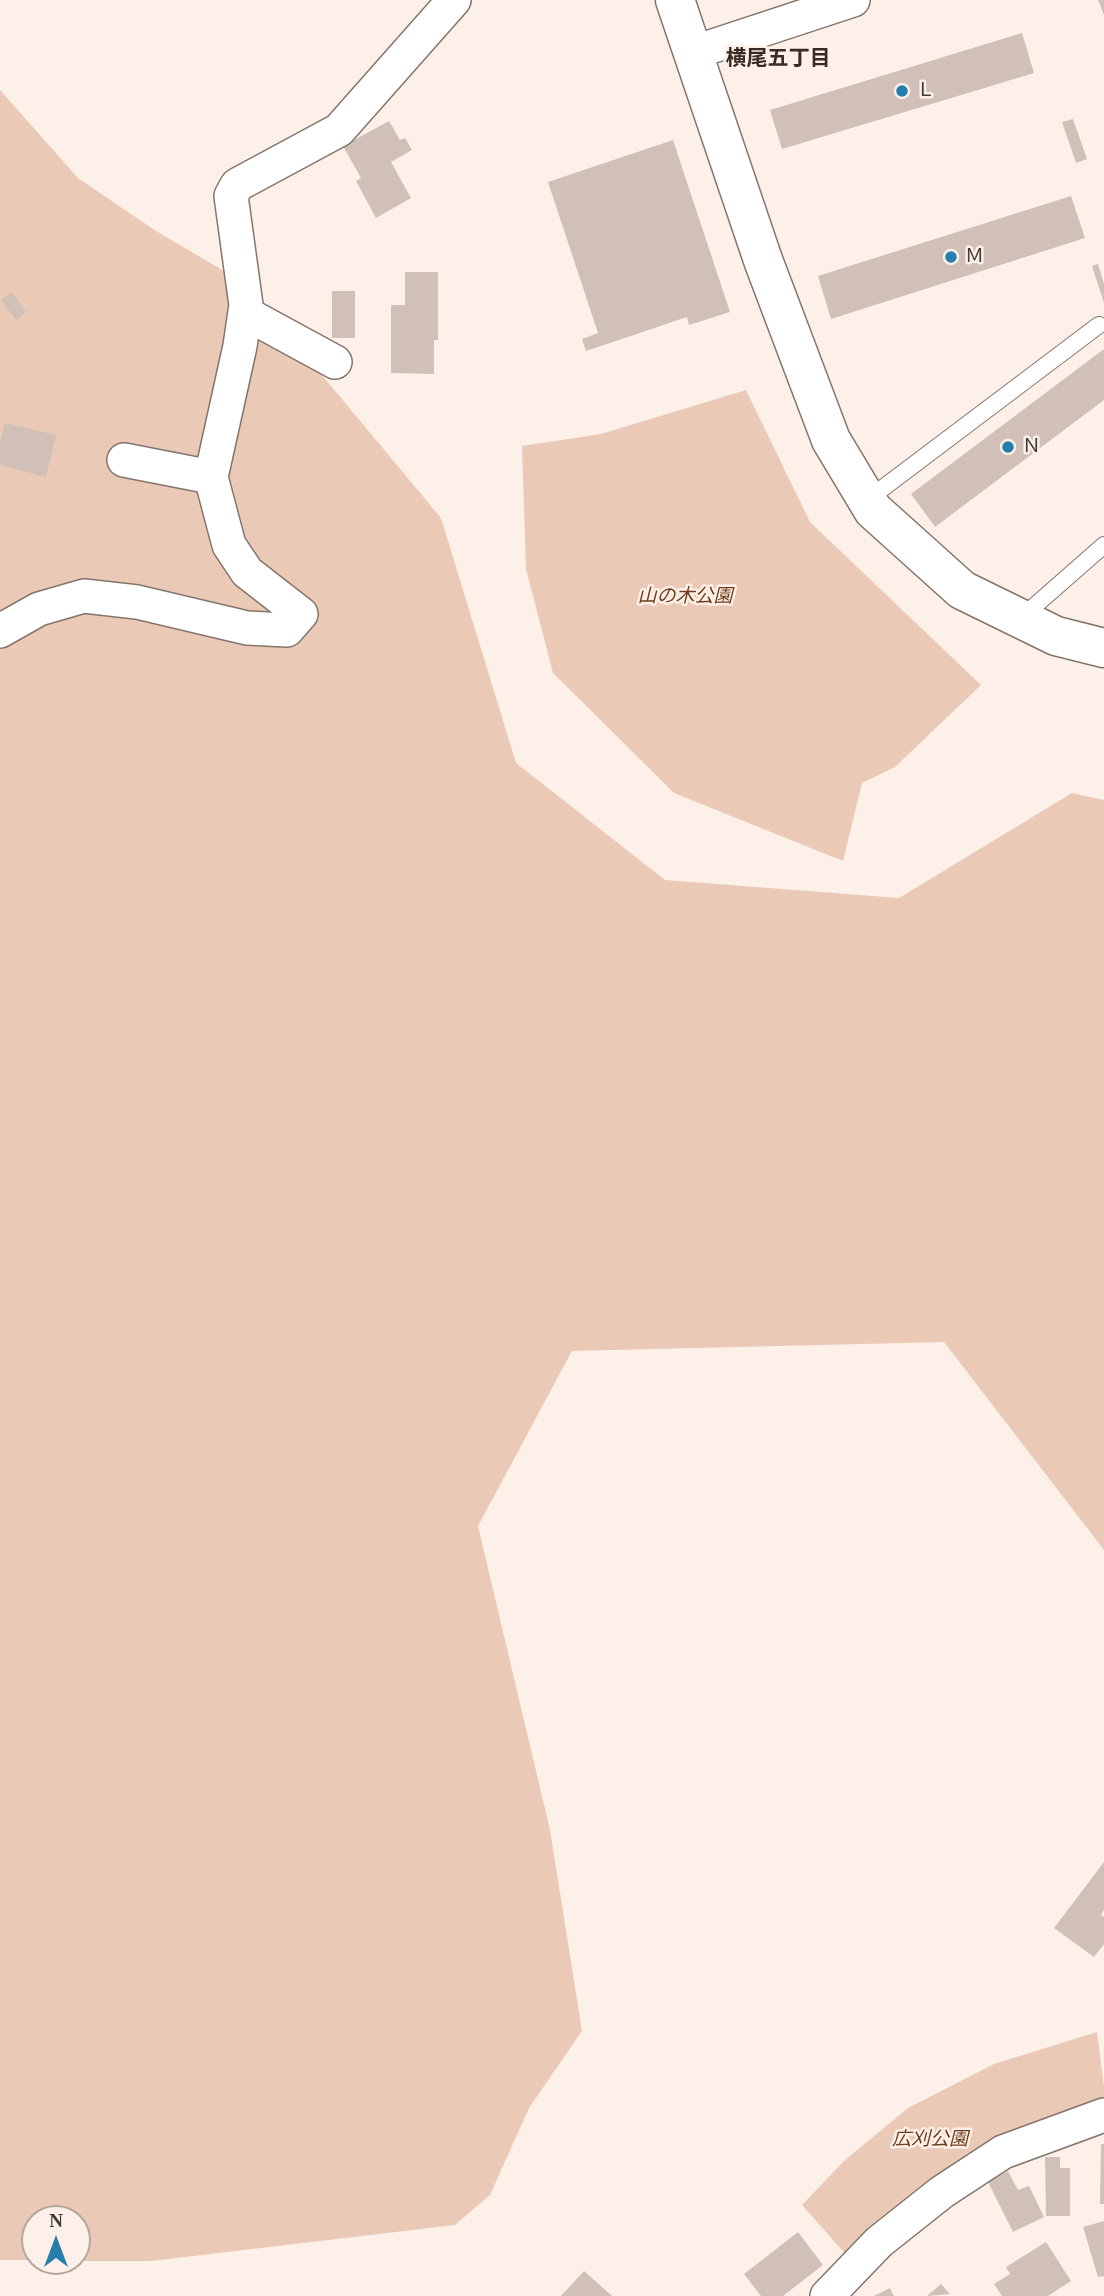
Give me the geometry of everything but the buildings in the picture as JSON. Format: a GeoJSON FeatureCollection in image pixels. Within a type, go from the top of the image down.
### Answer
{"type":"FeatureCollection","features":[{"type":"Feature","properties":{"kind":"street"},"geometry":{"type":"LineString","coordinates":[[0,631],[39,610],[84,596],[137,602],[247,628],[286,630],[301,614],[247,572],[229,545],[211,477],[240,346],[246,305],[231,196],[237,185],[339,130],[454,0]]}},
{"type":"Feature","properties":{"kind":"street"},"geometry":{"type":"LineString","coordinates":[[675,0],[763,260],[831,440],[873,510],[962,590],[1056,636],[1104,648]]}},
{"type":"Feature","properties":{"kind":"street"},"geometry":{"type":"LineString","coordinates":[[692,53],[853,0]]}},
{"type":"Feature","properties":{"kind":"street"},"geometry":{"type":"LineString","coordinates":[[245,313],[335,362]]}},
{"type":"Feature","properties":{"kind":"street"},"geometry":{"type":"LineString","coordinates":[[124,460],[211,477]]}},
{"type":"Feature","properties":{"kind":"street"},"geometry":{"type":"LineString","coordinates":[[827,2296],[879,2242],[942,2192],[1003,2152],[1104,2115]]}},
{"type":"Feature","properties":{"kind":"lane"},"geometry":{"type":"LineString","coordinates":[[867,499],[1099,325]]}},
{"type":"Feature","properties":{"kind":"lane"},"geometry":{"type":"LineString","coordinates":[[1020,619],[1104,545]]}},
{"type":"Feature","properties":{"kind":"green space"},"geometry":{"type":"Polygon","coordinates":[[[0,90],[78,178],[156,231],[246,284],[441,518],[516,763],[665,880],[899,898],[1072,793],[1104,800],[1104,1550],[944,1342],[572,1351],[478,1526],[550,1830],[582,2031],[529,2108],[490,2195],[455,2225],[151,2261],[91,2261],[91,2205],[21,2205],[21,2260],[0,2260],[0,90]]]}},
{"type":"Feature","properties":{"kind":"green space","name":"山の木公園"},"geometry":{"type":"Polygon","coordinates":[[[746,390],[810,522],[981,685],[895,767],[862,783],[843,861],[674,793],[553,673],[526,569],[522,446],[601,434],[746,390]]]}},
{"type":"Feature","properties":{"kind":"green space","name":"広刈公園"},"geometry":{"type":"Polygon","coordinates":[[[1097,2032],[1104,2108],[848,2257],[802,2205],[845,2160],[908,2108],[994,2064],[1097,2032]]]}},
{"type":"Feature","properties":{"kind":"place","name":"Ｌ"},"geometry":{"type":"Point","coordinates":[902,91]}},
{"type":"Feature","properties":{"kind":"place","name":"Ｍ"},"geometry":{"type":"Point","coordinates":[951,257]}},
{"type":"Feature","properties":{"kind":"place","name":"Ｎ"},"geometry":{"type":"Point","coordinates":[1008,447]}},
{"type":"Feature","properties":{"kind":"district","name":"横尾五丁目"},"geometry":{"type":"Point","coordinates":[778,60]}}]}
